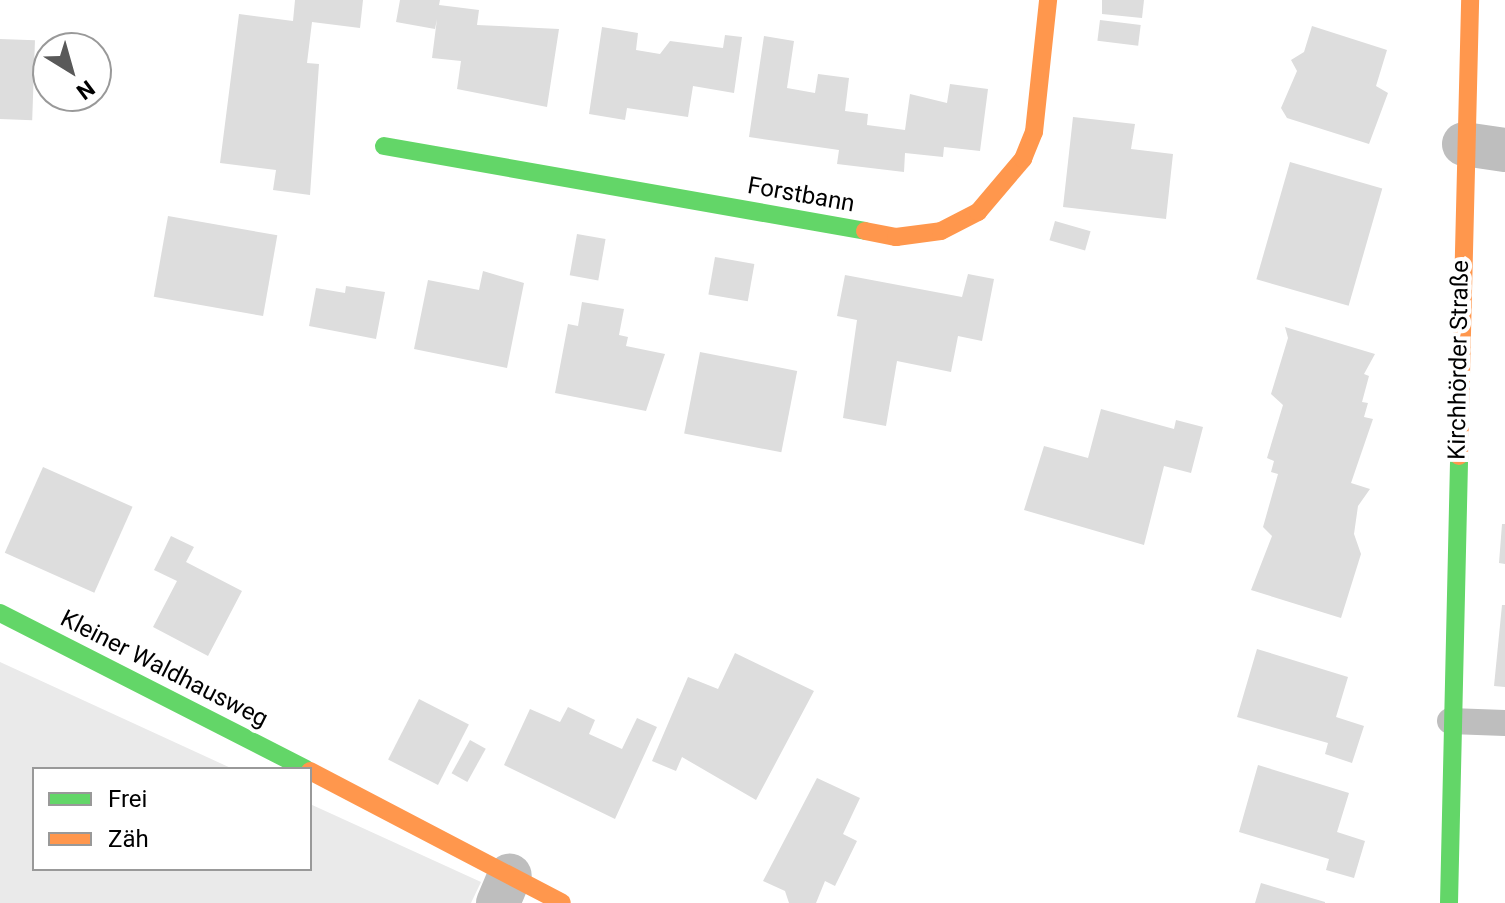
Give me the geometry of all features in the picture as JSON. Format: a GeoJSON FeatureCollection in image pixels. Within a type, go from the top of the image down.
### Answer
{"type":"FeatureCollection","features":[{"type":"Feature","properties":{"kind":"street","name":"Forstbann"},"geometry":{"type":"LineString","coordinates":[[384,146],[896,237],[941,231],[978,212],[1023,159],[1034,132],[1048,0]]}},
{"type":"Feature","properties":{"kind":"street","name":"Kirchhörder Straße"},"geometry":{"type":"LineString","coordinates":[[1449,903],[1450,721],[1484,147],[1470,0]]}},
{"type":"Feature","properties":{"kind":"street","name":"Kleiner Waldhausweg"},"geometry":{"type":"LineString","coordinates":[[0,613],[302,767]]}},
{"type":"Feature","properties":{"kind":"street","name":"Kleiner Waldhausweg"},"geometry":{"type":"LineString","coordinates":[[312,772],[504,889],[562,903]]}},
{"type":"Feature","properties":{"kind":"lane"},"geometry":{"type":"LineString","coordinates":[[1450,721],[1505,723]]}},
{"type":"Feature","properties":{"kind":"shaded area"},"geometry":{"type":"Polygon","coordinates":[[[0,662],[229,767],[32,767],[32,871],[312,871],[312,805],[481,882],[471,903],[0,903],[0,662]]]}},
{"type":"Feature","properties":{"kind":"building"},"geometry":{"type":"Polygon","coordinates":[[[295,0],[363,0],[360,28],[312,22],[307,63],[319,64],[310,195],[273,190],[276,170],[220,163],[239,14],[293,21],[295,0]]]}},
{"type":"Feature","properties":{"kind":"building"},"geometry":{"type":"Polygon","coordinates":[[[400,0],[440,0],[439,5],[479,10],[477,25],[559,29],[547,107],[457,89],[461,61],[432,58],[437,19],[435,29],[396,22],[400,0]]]}},
{"type":"Feature","properties":{"kind":"building"},"geometry":{"type":"Polygon","coordinates":[[[1102,0],[1144,0],[1142,18],[1102,14],[1102,0]]]}},
{"type":"Feature","properties":{"kind":"building"},"geometry":{"type":"Polygon","coordinates":[[[1100,20],[1141,25],[1138,46],[1097,41],[1100,20]]]}},
{"type":"Feature","properties":{"kind":"building"},"geometry":{"type":"Polygon","coordinates":[[[1312,26],[1387,50],[1376,86],[1388,93],[1369,144],[1287,118],[1281,108],[1297,71],[1291,60],[1304,52],[1312,26]]]}},
{"type":"Feature","properties":{"kind":"building"},"geometry":{"type":"Polygon","coordinates":[[[602,27],[638,33],[636,50],[660,54],[670,41],[723,48],[725,35],[742,37],[734,93],[693,86],[688,117],[627,108],[625,120],[589,114],[602,27]]]}},
{"type":"Feature","properties":{"kind":"building"},"geometry":{"type":"Polygon","coordinates":[[[764,36],[794,41],[787,88],[815,93],[818,74],[849,78],[845,111],[868,114],[867,125],[905,130],[910,94],[947,103],[950,84],[988,89],[980,151],[944,147],[943,157],[905,153],[904,172],[837,164],[839,150],[749,137],[764,36]]]}},
{"type":"Feature","properties":{"kind":"building"},"geometry":{"type":"Polygon","coordinates":[[[0,39],[32,40],[32,120],[0,119],[0,39]]]}},
{"type":"Feature","properties":{"kind":"building"},"geometry":{"type":"Polygon","coordinates":[[[1073,117],[1135,124],[1131,149],[1173,154],[1166,219],[1063,207],[1073,117]]]}},
{"type":"Feature","properties":{"kind":"building"},"geometry":{"type":"Polygon","coordinates":[[[1290,162],[1382,188],[1349,306],[1256,279],[1290,162]]]}},
{"type":"Feature","properties":{"kind":"building"},"geometry":{"type":"Polygon","coordinates":[[[168,216],[277,235],[263,316],[154,297],[168,216]]]}},
{"type":"Feature","properties":{"kind":"building"},"geometry":{"type":"Polygon","coordinates":[[[1055,221],[1091,231],[1085,250],[1049,240],[1055,221]]]}},
{"type":"Feature","properties":{"kind":"building"},"geometry":{"type":"Polygon","coordinates":[[[577,234],[606,239],[598,280],[570,275],[577,234]]]}},
{"type":"Feature","properties":{"kind":"building"},"geometry":{"type":"Polygon","coordinates":[[[715,257],[754,264],[748,301],[708,294],[715,257]]]}},
{"type":"Feature","properties":{"kind":"building"},"geometry":{"type":"Polygon","coordinates":[[[483,271],[524,283],[507,368],[414,349],[428,280],[479,290],[483,271]]]}},
{"type":"Feature","properties":{"kind":"building"},"geometry":{"type":"Polygon","coordinates":[[[968,274],[994,279],[982,341],[958,336],[951,372],[897,361],[886,426],[843,418],[857,320],[837,316],[845,275],[962,297],[968,274]]]}},
{"type":"Feature","properties":{"kind":"building"},"geometry":{"type":"Polygon","coordinates":[[[346,286],[385,292],[376,339],[309,326],[316,288],[345,293],[346,286]]]}},
{"type":"Feature","properties":{"kind":"building"},"geometry":{"type":"Polygon","coordinates":[[[582,302],[624,309],[619,335],[628,337],[626,346],[665,354],[646,411],[555,393],[568,324],[578,326],[582,302]]]}},
{"type":"Feature","properties":{"kind":"building"},"geometry":{"type":"Polygon","coordinates":[[[1285,327],[1375,354],[1364,374],[1369,376],[1362,402],[1368,403],[1364,417],[1373,419],[1351,483],[1370,489],[1358,506],[1354,534],[1361,554],[1341,618],[1251,590],[1272,536],[1263,527],[1278,474],[1271,472],[1274,461],[1267,458],[1283,405],[1271,394],[1288,338],[1285,327]]]}},
{"type":"Feature","properties":{"kind":"building"},"geometry":{"type":"Polygon","coordinates":[[[700,352],[797,371],[781,452],[684,433],[700,352]]]}},
{"type":"Feature","properties":{"kind":"building"},"geometry":{"type":"Polygon","coordinates":[[[1101,409],[1174,429],[1176,420],[1203,427],[1191,473],[1164,466],[1144,545],[1024,510],[1044,446],[1088,458],[1101,409]]]}},
{"type":"Feature","properties":{"kind":"building"},"geometry":{"type":"Polygon","coordinates":[[[43,467],[133,507],[94,593],[5,553],[43,467]]]}},
{"type":"Feature","properties":{"kind":"building"},"geometry":{"type":"Polygon","coordinates":[[[1502,524],[1505,524],[1505,564],[1499,563],[1502,524]]]}},
{"type":"Feature","properties":{"kind":"building"},"geometry":{"type":"Polygon","coordinates":[[[171,536],[194,547],[186,562],[242,591],[208,656],[153,627],[177,581],[154,570],[171,536]]]}},
{"type":"Feature","properties":{"kind":"building"},"geometry":{"type":"Polygon","coordinates":[[[1502,605],[1505,605],[1505,687],[1494,686],[1502,605]]]}},
{"type":"Feature","properties":{"kind":"building"},"geometry":{"type":"Polygon","coordinates":[[[1257,649],[1348,677],[1336,717],[1364,726],[1352,763],[1325,754],[1328,743],[1237,717],[1257,649]]]}},
{"type":"Feature","properties":{"kind":"building"},"geometry":{"type":"Polygon","coordinates":[[[735,653],[814,691],[756,800],[682,757],[676,771],[652,761],[688,677],[718,689],[735,653]]]}},
{"type":"Feature","properties":{"kind":"building"},"geometry":{"type":"Polygon","coordinates":[[[419,699],[469,724],[438,785],[388,760],[419,699]]]}},
{"type":"Feature","properties":{"kind":"building"},"geometry":{"type":"Polygon","coordinates":[[[568,707],[595,720],[589,734],[622,749],[637,718],[657,727],[615,819],[504,765],[530,709],[560,722],[568,707]]]}},
{"type":"Feature","properties":{"kind":"building"},"geometry":{"type":"Polygon","coordinates":[[[470,740],[486,749],[467,782],[452,773],[470,740]]]}},
{"type":"Feature","properties":{"kind":"building"},"geometry":{"type":"Polygon","coordinates":[[[1258,765],[1349,793],[1337,832],[1365,841],[1354,878],[1326,870],[1329,859],[1239,832],[1258,765]]]}},
{"type":"Feature","properties":{"kind":"building"},"geometry":{"type":"Polygon","coordinates":[[[817,778],[860,798],[843,834],[857,841],[835,886],[825,881],[816,903],[789,903],[785,891],[763,881],[817,778]]]}},
{"type":"Feature","properties":{"kind":"building"},"geometry":{"type":"Polygon","coordinates":[[[1261,883],[1325,902],[1325,903],[1255,903],[1261,883]]]}},
{"type":"Feature","properties":{"kind":"traffic: fast"},"geometry":{"type":"LineString","coordinates":[[384,146],[865,231]]}},
{"type":"Feature","properties":{"kind":"traffic: fast"},"geometry":{"type":"LineString","coordinates":[[1449,903],[1459,456]]}},
{"type":"Feature","properties":{"kind":"traffic: fast"},"geometry":{"type":"LineString","coordinates":[[0,613],[302,767]]}},
{"type":"Feature","properties":{"kind":"traffic: slow"},"geometry":{"type":"LineString","coordinates":[[865,231],[896,237],[941,231],[978,212],[1023,159],[1034,132],[1048,0]]}},
{"type":"Feature","properties":{"kind":"traffic: slow"},"geometry":{"type":"LineString","coordinates":[[1459,456],[1470,0]]}},
{"type":"Feature","properties":{"kind":"traffic: slow"},"geometry":{"type":"LineString","coordinates":[[312,772],[562,903]]}}]}
